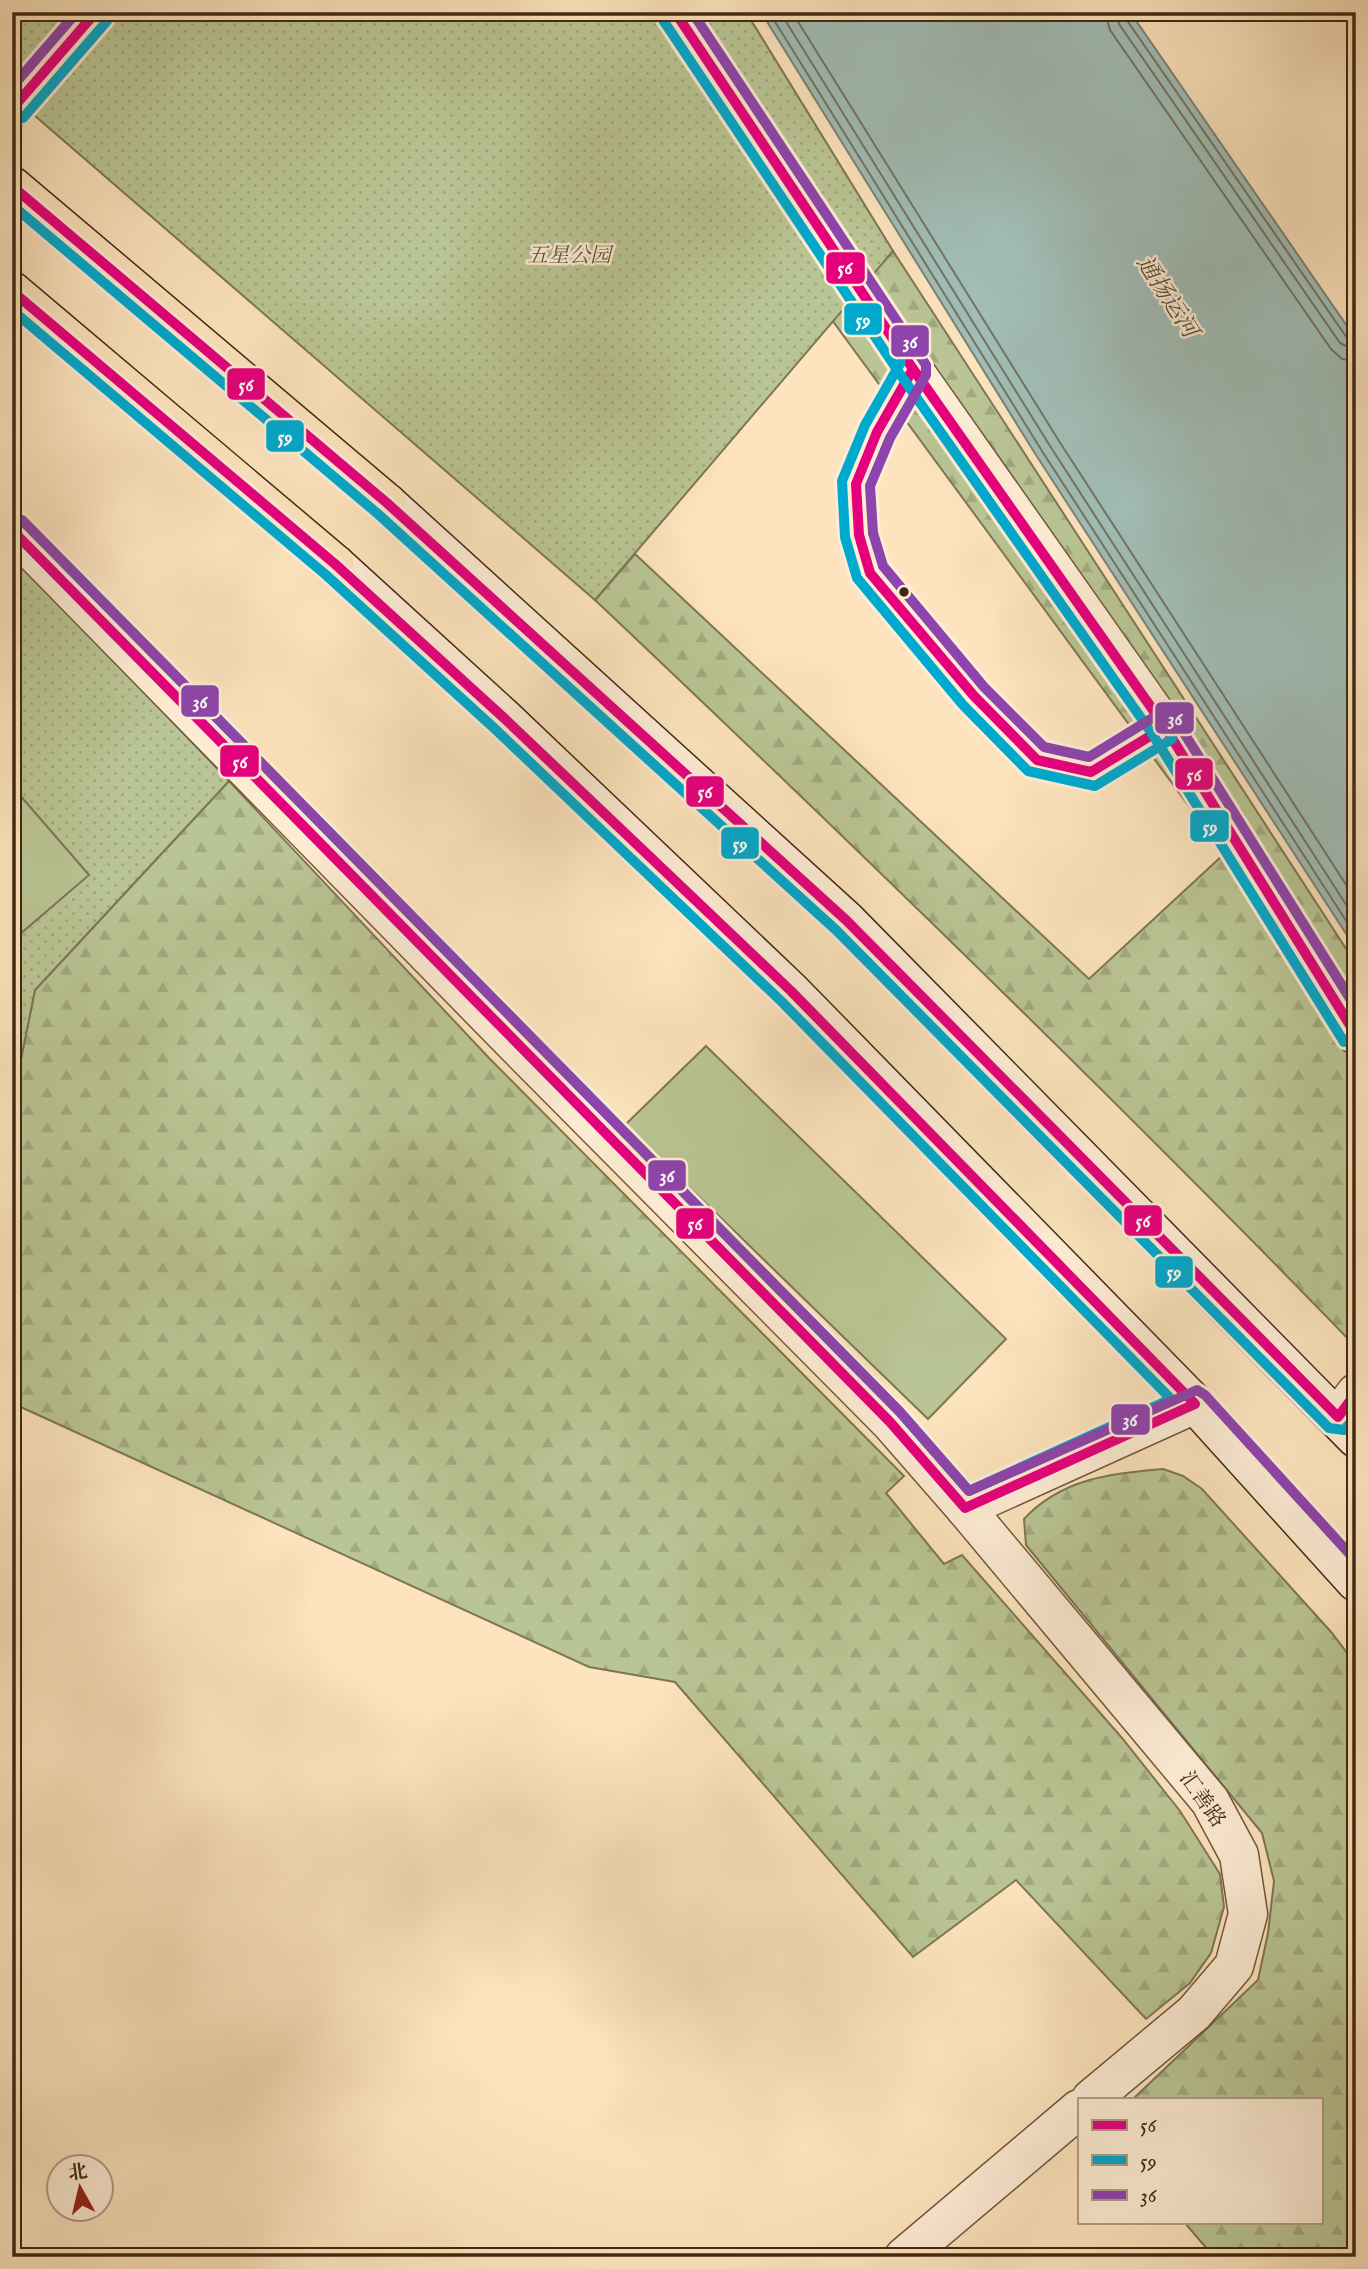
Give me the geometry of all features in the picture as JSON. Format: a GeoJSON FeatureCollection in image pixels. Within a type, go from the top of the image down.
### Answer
{"type":"FeatureCollection","features":[{"type":"Feature","properties":{"kind":"main road"},"geometry":{"type":"LineString","coordinates":[[12,186],[387,503]]}},
{"type":"Feature","properties":{"kind":"main road"},"geometry":{"type":"LineString","coordinates":[[12,291],[335,564]]}},
{"type":"Feature","properties":{"kind":"street"},"geometry":{"type":"LineString","coordinates":[[12,108],[96,12]]}},
{"type":"Feature","properties":{"kind":"street"},"geometry":{"type":"LineString","coordinates":[[675,12],[912,369],[1164,727],[1356,1035]]}},
{"type":"Feature","properties":{"kind":"street"},"geometry":{"type":"LineString","coordinates":[[387,503],[846,920],[1350,1416]]}},
{"type":"Feature","properties":{"kind":"street","name":"汇善路"},"geometry":{"type":"LineString","coordinates":[[12,530],[532,1062],[890,1422],[1210,1801],[1239,1855],[1248,1914],[1234,1966],[1194,2013],[1092,2098]]}},
{"type":"Feature","properties":{"kind":"street"},"geometry":{"type":"LineString","coordinates":[[335,564],[504,718],[791,991],[1195,1404],[1356,1582]]}},
{"type":"Feature","properties":{"kind":"street"},"geometry":{"type":"LineString","coordinates":[[965,1508],[1195,1404]]}},
{"type":"Feature","properties":{"kind":"street"},"geometry":{"type":"LineString","coordinates":[[904,2257],[1078,2110]]}},
{"type":"Feature","properties":{"kind":"lane"},"geometry":{"type":"LineString","coordinates":[[912,369],[877,432],[856,484],[859,534],[870,573],[974,696],[1037,760],[1091,772],[1164,727]]}},
{"type":"Feature","properties":{"kind":"green space","name":"五星公园"},"geometry":{"type":"Polygon","coordinates":[[[12,12],[746,12],[893,251],[595,600],[12,96],[12,12]]]}},
{"type":"Feature","properties":{"kind":"green space"},"geometry":{"type":"Polygon","coordinates":[[[893,251],[1356,964],[1356,1347],[979,969],[595,600],[635,554],[1089,979],[1224,854],[832,320],[893,251]]]}},
{"type":"Feature","properties":{"kind":"green space"},"geometry":{"type":"Polygon","coordinates":[[[12,554],[229,781],[35,990],[12,1103],[12,554]]]}},
{"type":"Feature","properties":{"kind":"green space"},"geometry":{"type":"Polygon","coordinates":[[[229,781],[489,1058],[904,1476],[886,1493],[944,1564],[962,1555],[1122,1738],[1180,1811],[1220,1874],[1224,1907],[1211,1953],[1190,1983],[1146,2019],[1016,1880],[913,1957],[675,1682],[589,1667],[12,1403],[12,1103],[35,990],[229,781]]]}},
{"type":"Feature","properties":{"kind":"green space"},"geometry":{"type":"Polygon","coordinates":[[[12,786],[89,875],[12,941],[12,786]]]}},
{"type":"Feature","properties":{"kind":"green space"},"geometry":{"type":"Polygon","coordinates":[[[706,1046],[1006,1339],[928,1419],[625,1125],[706,1046]]]}},
{"type":"Feature","properties":{"kind":"green space"},"geometry":{"type":"Polygon","coordinates":[[[1163,1469],[1183,1476],[1202,1489],[1332,1633],[1356,1665],[1356,2257],[1214,2257],[1186,2224],[1322,2224],[1322,2098],[1134,2098],[1258,1980],[1268,1933],[1274,1881],[1262,1833],[1026,1545],[1024,1519],[1038,1506],[1054,1495],[1088,1480],[1163,1469]]]}},
{"type":"Feature","properties":{"kind":"water","name":"通扬运河"},"geometry":{"type":"Polygon","coordinates":[[[761,12],[1130,12],[1356,339],[1356,949],[1036,455],[761,12]]]}},
{"type":"Feature","properties":{"kind":"transit line","name":"36"},"geometry":{"type":"LineString","coordinates":[[12,87],[77,12]]}},
{"type":"Feature","properties":{"kind":"transit line","name":"56"},"geometry":{"type":"LineString","coordinates":[[12,109],[96,12]]}},
{"type":"Feature","properties":{"kind":"transit line","name":"56"},"geometry":{"type":"LineString","coordinates":[[675,12],[913,369],[1165,727],[1356,1035]]}},
{"type":"Feature","properties":{"kind":"transit line","name":"36"},"geometry":{"type":"LineString","coordinates":[[692,12],[926,365],[926,375],[890,438],[870,486],[873,533],[883,566],[984,687],[1044,747],[1089,757],[1159,714],[1174,717],[1356,1008]]}},
{"type":"Feature","properties":{"kind":"transit line","name":"59"},"geometry":{"type":"LineString","coordinates":[[663,20],[902,377],[1153,735],[1344,1042]]}},
{"type":"Feature","properties":{"kind":"transit line","name":"59"},"geometry":{"type":"LineString","coordinates":[[23,118],[107,21]]}},
{"type":"Feature","properties":{"kind":"transit line","name":"56"},"geometry":{"type":"LineString","coordinates":[[12,186],[387,503],[846,920],[1338,1417],[1356,1393]]}},
{"type":"Feature","properties":{"kind":"transit line","name":"59"},"geometry":{"type":"LineString","coordinates":[[12,205],[378,514],[836,930],[1329,1428],[1344,1430],[1356,1417]]}},
{"type":"Feature","properties":{"kind":"transit line","name":"56"},"geometry":{"type":"LineString","coordinates":[[12,291],[335,564],[504,718],[791,991],[1195,1404],[965,1508],[890,1422],[12,530]]}},
{"type":"Feature","properties":{"kind":"transit line","name":"59"},"geometry":{"type":"LineString","coordinates":[[12,310],[326,575],[494,728],[781,1001],[1171,1399],[969,1491],[900,1412],[22,520]]}},
{"type":"Feature","properties":{"kind":"transit line","name":"59"},"geometry":{"type":"LineString","coordinates":[[901,362],[865,425],[842,481],[845,537],[857,578],[963,705],[1028,771],[1095,786],[1172,739]]}},
{"type":"Feature","properties":{"kind":"transit line","name":"56"},"geometry":{"type":"LineString","coordinates":[[913,369],[877,432],[856,484],[859,535],[870,573],[974,696],[1037,760],[1091,772],[1165,727]]}},
{"type":"Feature","properties":{"kind":"transit line","name":"36"},"geometry":{"type":"LineString","coordinates":[[22,520],[900,1412],[969,1491],[1197,1390],[1205,1395],[1356,1561]]}}]}
